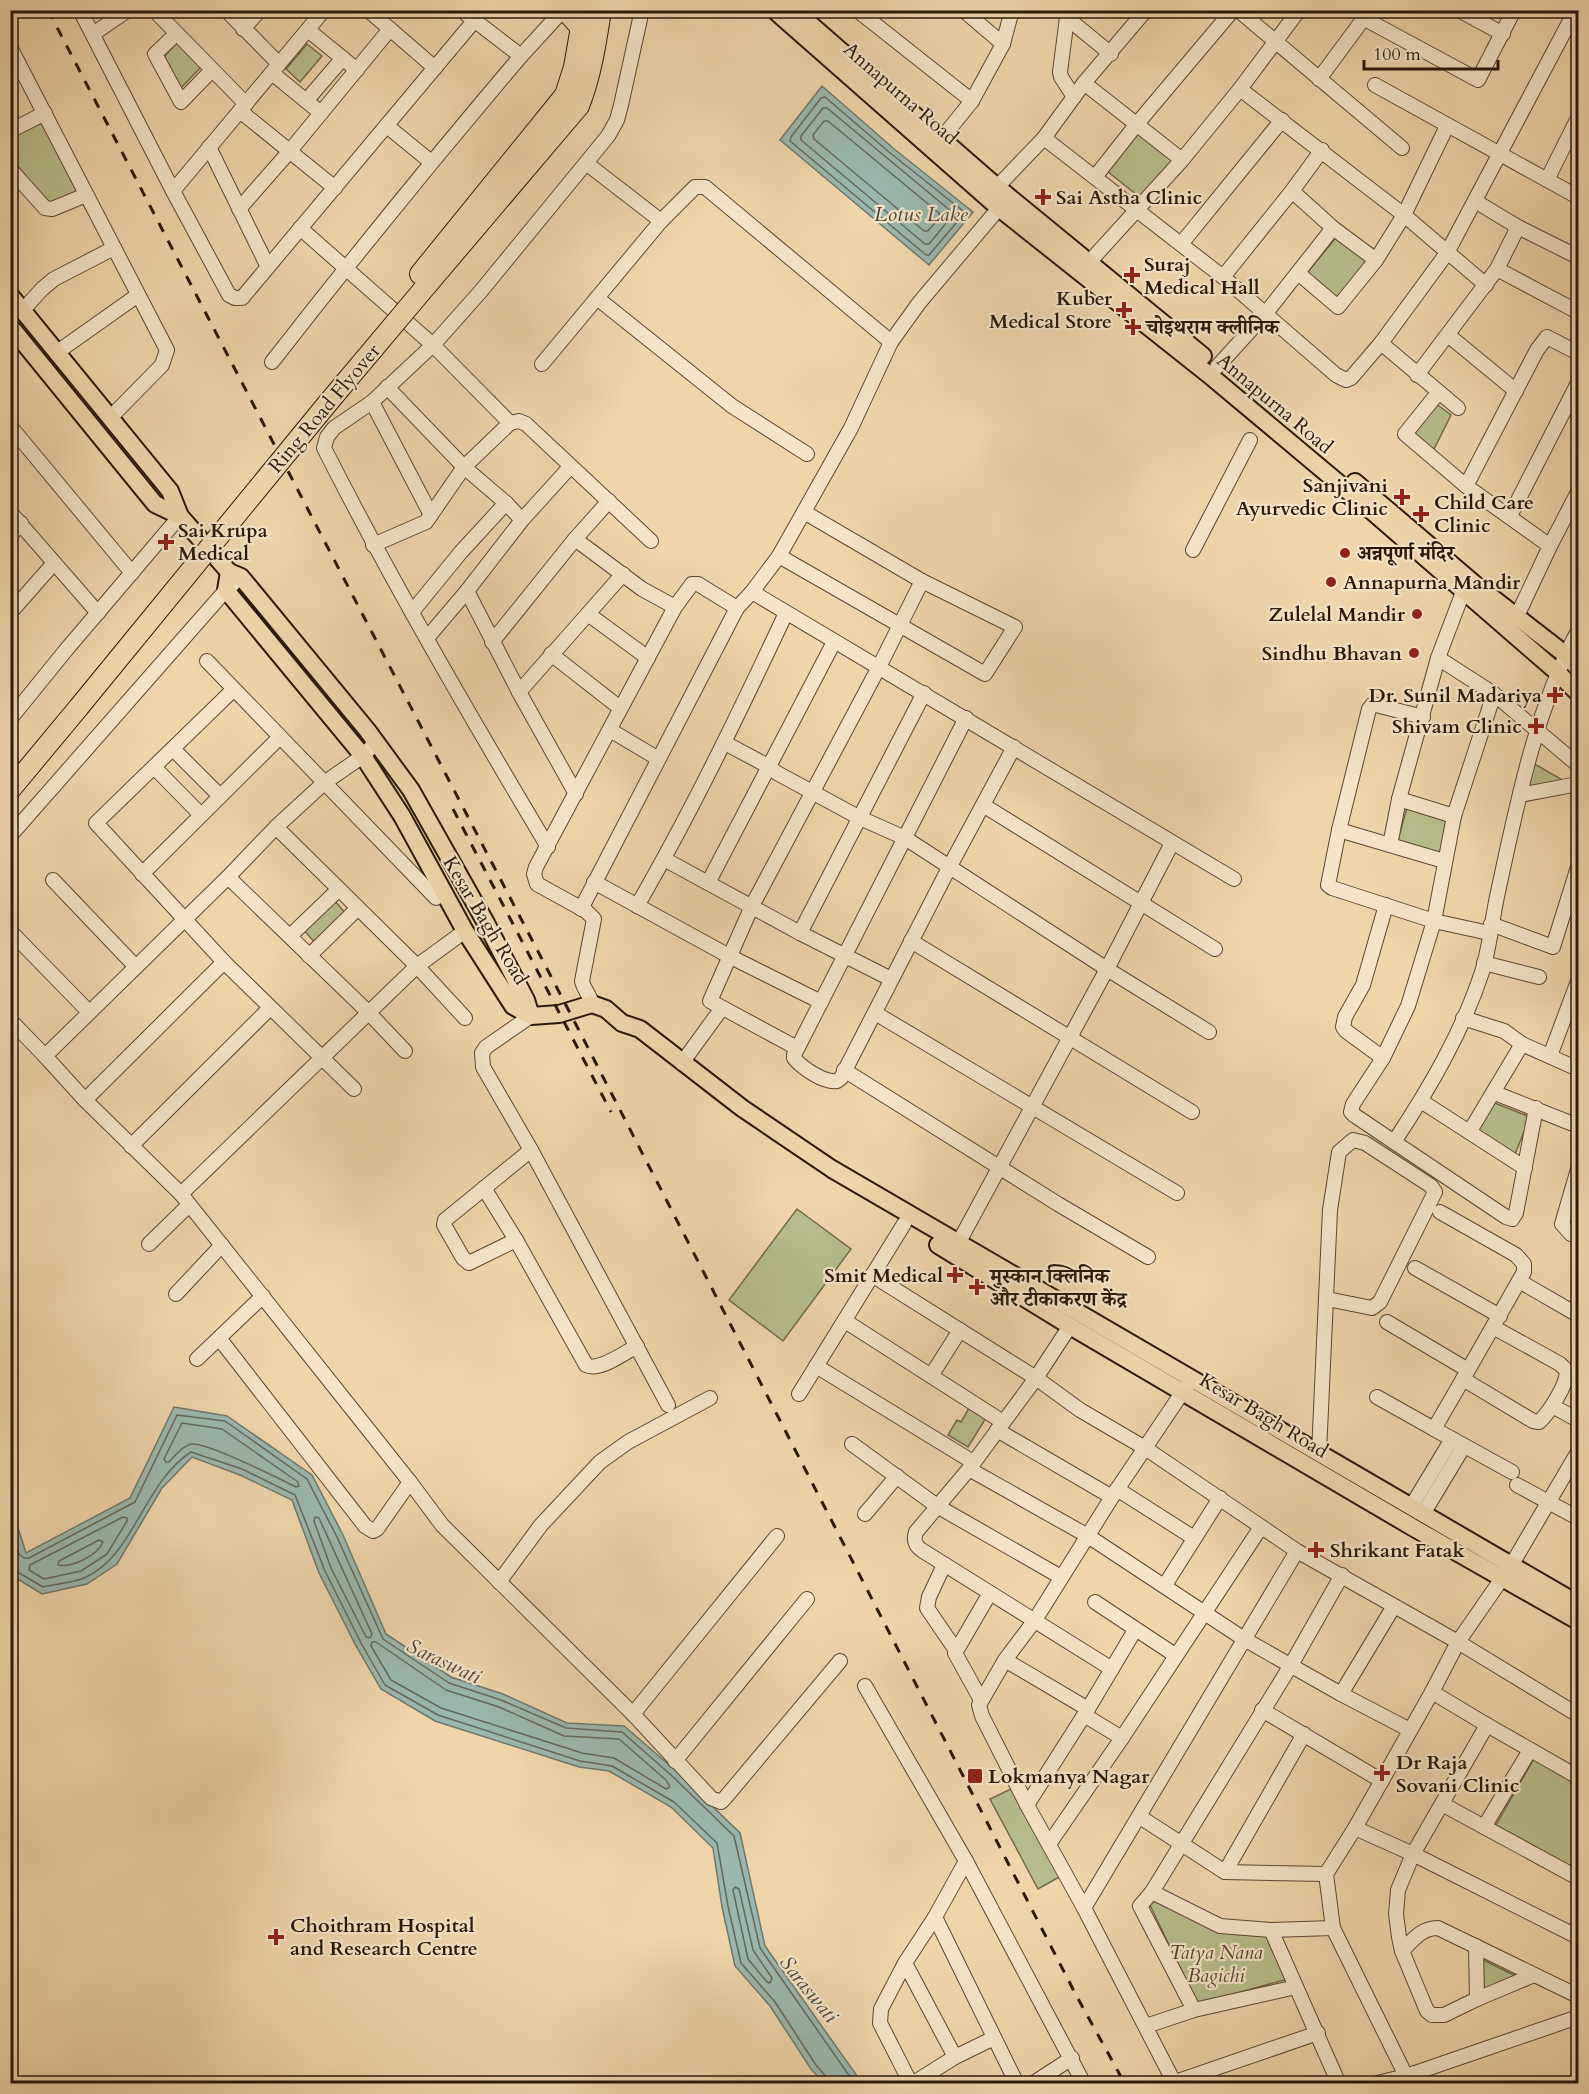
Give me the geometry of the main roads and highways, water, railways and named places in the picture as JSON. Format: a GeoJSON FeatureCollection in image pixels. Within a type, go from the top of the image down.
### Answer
{"type":"FeatureCollection","features":[{"type":"Feature","properties":{"kind":"highway"},"geometry":{"type":"LineString","coordinates":[[564,10],[582,19]]}},
{"type":"Feature","properties":{"kind":"highway","name":"Ring Road Flyover"},"geometry":{"type":"LineString","coordinates":[[10,771],[74,703],[563,127],[579,106],[586,86],[596,48],[601,10]]}},
{"type":"Feature","properties":{"kind":"highway","name":"Ring Road Flyover"},"geometry":{"type":"LineString","coordinates":[[10,790],[74,703],[315,398],[412,284],[565,95],[574,67],[582,19]]}},
{"type":"Feature","properties":{"kind":"main road","name":"Annapurna Road"},"geometry":{"type":"LineString","coordinates":[[774,10],[999,208],[1084,267],[1217,368],[1376,508],[1463,592],[1566,655],[1578,668]]}},
{"type":"Feature","properties":{"kind":"main road","name":"Annapurna Road"},"geometry":{"type":"LineString","coordinates":[[794,10],[1213,378],[1476,586],[1568,683]]}},
{"type":"Feature","properties":{"kind":"main road"},"geometry":{"type":"LineString","coordinates":[[10,295],[170,491],[180,516],[235,575],[376,742],[411,790],[526,1000],[531,1016],[559,1014],[592,1004],[606,1009],[622,1023],[633,1039],[720,1104],[827,1177],[904,1224],[934,1236]]}},
{"type":"Feature","properties":{"kind":"main road"},"geometry":{"type":"LineString","coordinates":[[10,326],[154,504],[180,516]]}},
{"type":"Feature","properties":{"kind":"main road","name":"Kesar Bagh Road"},"geometry":{"type":"LineString","coordinates":[[235,575],[230,595],[363,756],[402,816],[465,931],[513,1006],[531,1016]]}},
{"type":"Feature","properties":{"kind":"main road"},"geometry":{"type":"LineString","coordinates":[[622,1023],[640,1029],[742,1108],[955,1249]]}},
{"type":"Feature","properties":{"kind":"main road","name":"Kesar Bagh Road"},"geometry":{"type":"LineString","coordinates":[[955,1249],[1070,1326],[1414,1528],[1578,1604]]}},
{"type":"Feature","properties":{"kind":"main road","name":"Kesar Bagh Road"},"geometry":{"type":"LineString","coordinates":[[955,1249],[1193,1378],[1417,1511],[1507,1570],[1578,1621]]}},
{"type":"Feature","properties":{"kind":"water","name":"Lotus Lake"},"geometry":{"type":"Polygon","coordinates":[[[822,86],[893,148],[973,212],[929,265],[780,140],[822,86]]]}},
{"type":"Feature","properties":{"kind":"water"},"geometry":{"type":"Polygon","coordinates":[[[174,1407],[227,1416],[312,1475],[343,1535],[386,1634],[451,1677],[503,1694],[567,1723],[624,1726],[675,1770],[740,1833],[765,1946],[862,2083],[824,2083],[811,2069],[770,2006],[735,1966],[722,1907],[713,1848],[671,1807],[609,1771],[579,1767],[435,1721],[381,1689],[319,1573],[292,1500],[240,1475],[192,1457],[162,1488],[117,1564],[87,1584],[42,1594],[11,1575],[10,1502],[26,1553],[130,1498],[174,1407]]]}},
{"type":"Feature","properties":{"kind":"railway"},"geometry":{"type":"LineString","coordinates":[[48,10],[569,1011],[1076,1995],[1125,2084]]}},
{"type":"Feature","properties":{"kind":"railway"},"geometry":{"type":"LineString","coordinates":[[453,809],[611,1112]]}},
{"type":"Feature","properties":{"kind":"place","name":"Sai Astha Clinic"},"geometry":{"type":"Point","coordinates":[1043,197]}},
{"type":"Feature","properties":{"kind":"place","name":"Suraj Medical Hall"},"geometry":{"type":"Point","coordinates":[1132,275]}},
{"type":"Feature","properties":{"kind":"place","name":"Kuber Medical Store"},"geometry":{"type":"Point","coordinates":[1124,310]}},
{"type":"Feature","properties":{"kind":"place","name":"चोइथराम क्लीनिक"},"geometry":{"type":"Point","coordinates":[1133,327]}},
{"type":"Feature","properties":{"kind":"place","name":"Sanjivani Ayurvedic Clinic"},"geometry":{"type":"Point","coordinates":[1402,497]}},
{"type":"Feature","properties":{"kind":"place","name":"Child Care Clinic"},"geometry":{"type":"Point","coordinates":[1421,514]}},
{"type":"Feature","properties":{"kind":"place","name":"Sai Krupa Medical"},"geometry":{"type":"Point","coordinates":[166,542]}},
{"type":"Feature","properties":{"kind":"place","name":"अन्नपूर्णा मंदिर"},"geometry":{"type":"Point","coordinates":[1345,553]}},
{"type":"Feature","properties":{"kind":"place","name":"Annapurna Mandir"},"geometry":{"type":"Point","coordinates":[1331,582]}},
{"type":"Feature","properties":{"kind":"place","name":"Zulelal Mandir"},"geometry":{"type":"Point","coordinates":[1417,614]}},
{"type":"Feature","properties":{"kind":"place","name":"Sindhu Bhavan"},"geometry":{"type":"Point","coordinates":[1414,653]}},
{"type":"Feature","properties":{"kind":"place","name":"Dr. Sunil Madariya"},"geometry":{"type":"Point","coordinates":[1555,695]}},
{"type":"Feature","properties":{"kind":"place","name":"Shivam Clinic"},"geometry":{"type":"Point","coordinates":[1536,726]}},
{"type":"Feature","properties":{"kind":"place","name":"Smit Medical"},"geometry":{"type":"Point","coordinates":[955,1275]}},
{"type":"Feature","properties":{"kind":"place","name":"मुस्कान क्लिनिक और टीकाकरण केंद्र"},"geometry":{"type":"Point","coordinates":[977,1287]}},
{"type":"Feature","properties":{"kind":"place","name":"Shrikant Fatak"},"geometry":{"type":"Point","coordinates":[1316,1550]}},
{"type":"Feature","properties":{"kind":"place","name":"Dr Raja Sovani Clinic"},"geometry":{"type":"Point","coordinates":[1382,1773]}},
{"type":"Feature","properties":{"kind":"place","name":"Lokmanya Nagar"},"geometry":{"type":"Point","coordinates":[975,1776]}},
{"type":"Feature","properties":{"kind":"place","name":"Choithram Hospital and Research Centre"},"geometry":{"type":"Point","coordinates":[276,1937]}},
{"type":"Feature","properties":{"kind":"water label","name":"Saraswati"},"geometry":{"type":"Point","coordinates":[444,1661]}},
{"type":"Feature","properties":{"kind":"water label","name":"Saraswati"},"geometry":{"type":"Point","coordinates":[809,1989]}},
{"type":"Feature","properties":{"kind":"park label","name":"Tatya Nana Bagichi"},"geometry":{"type":"Point","coordinates":[1216,1964]}}]}
